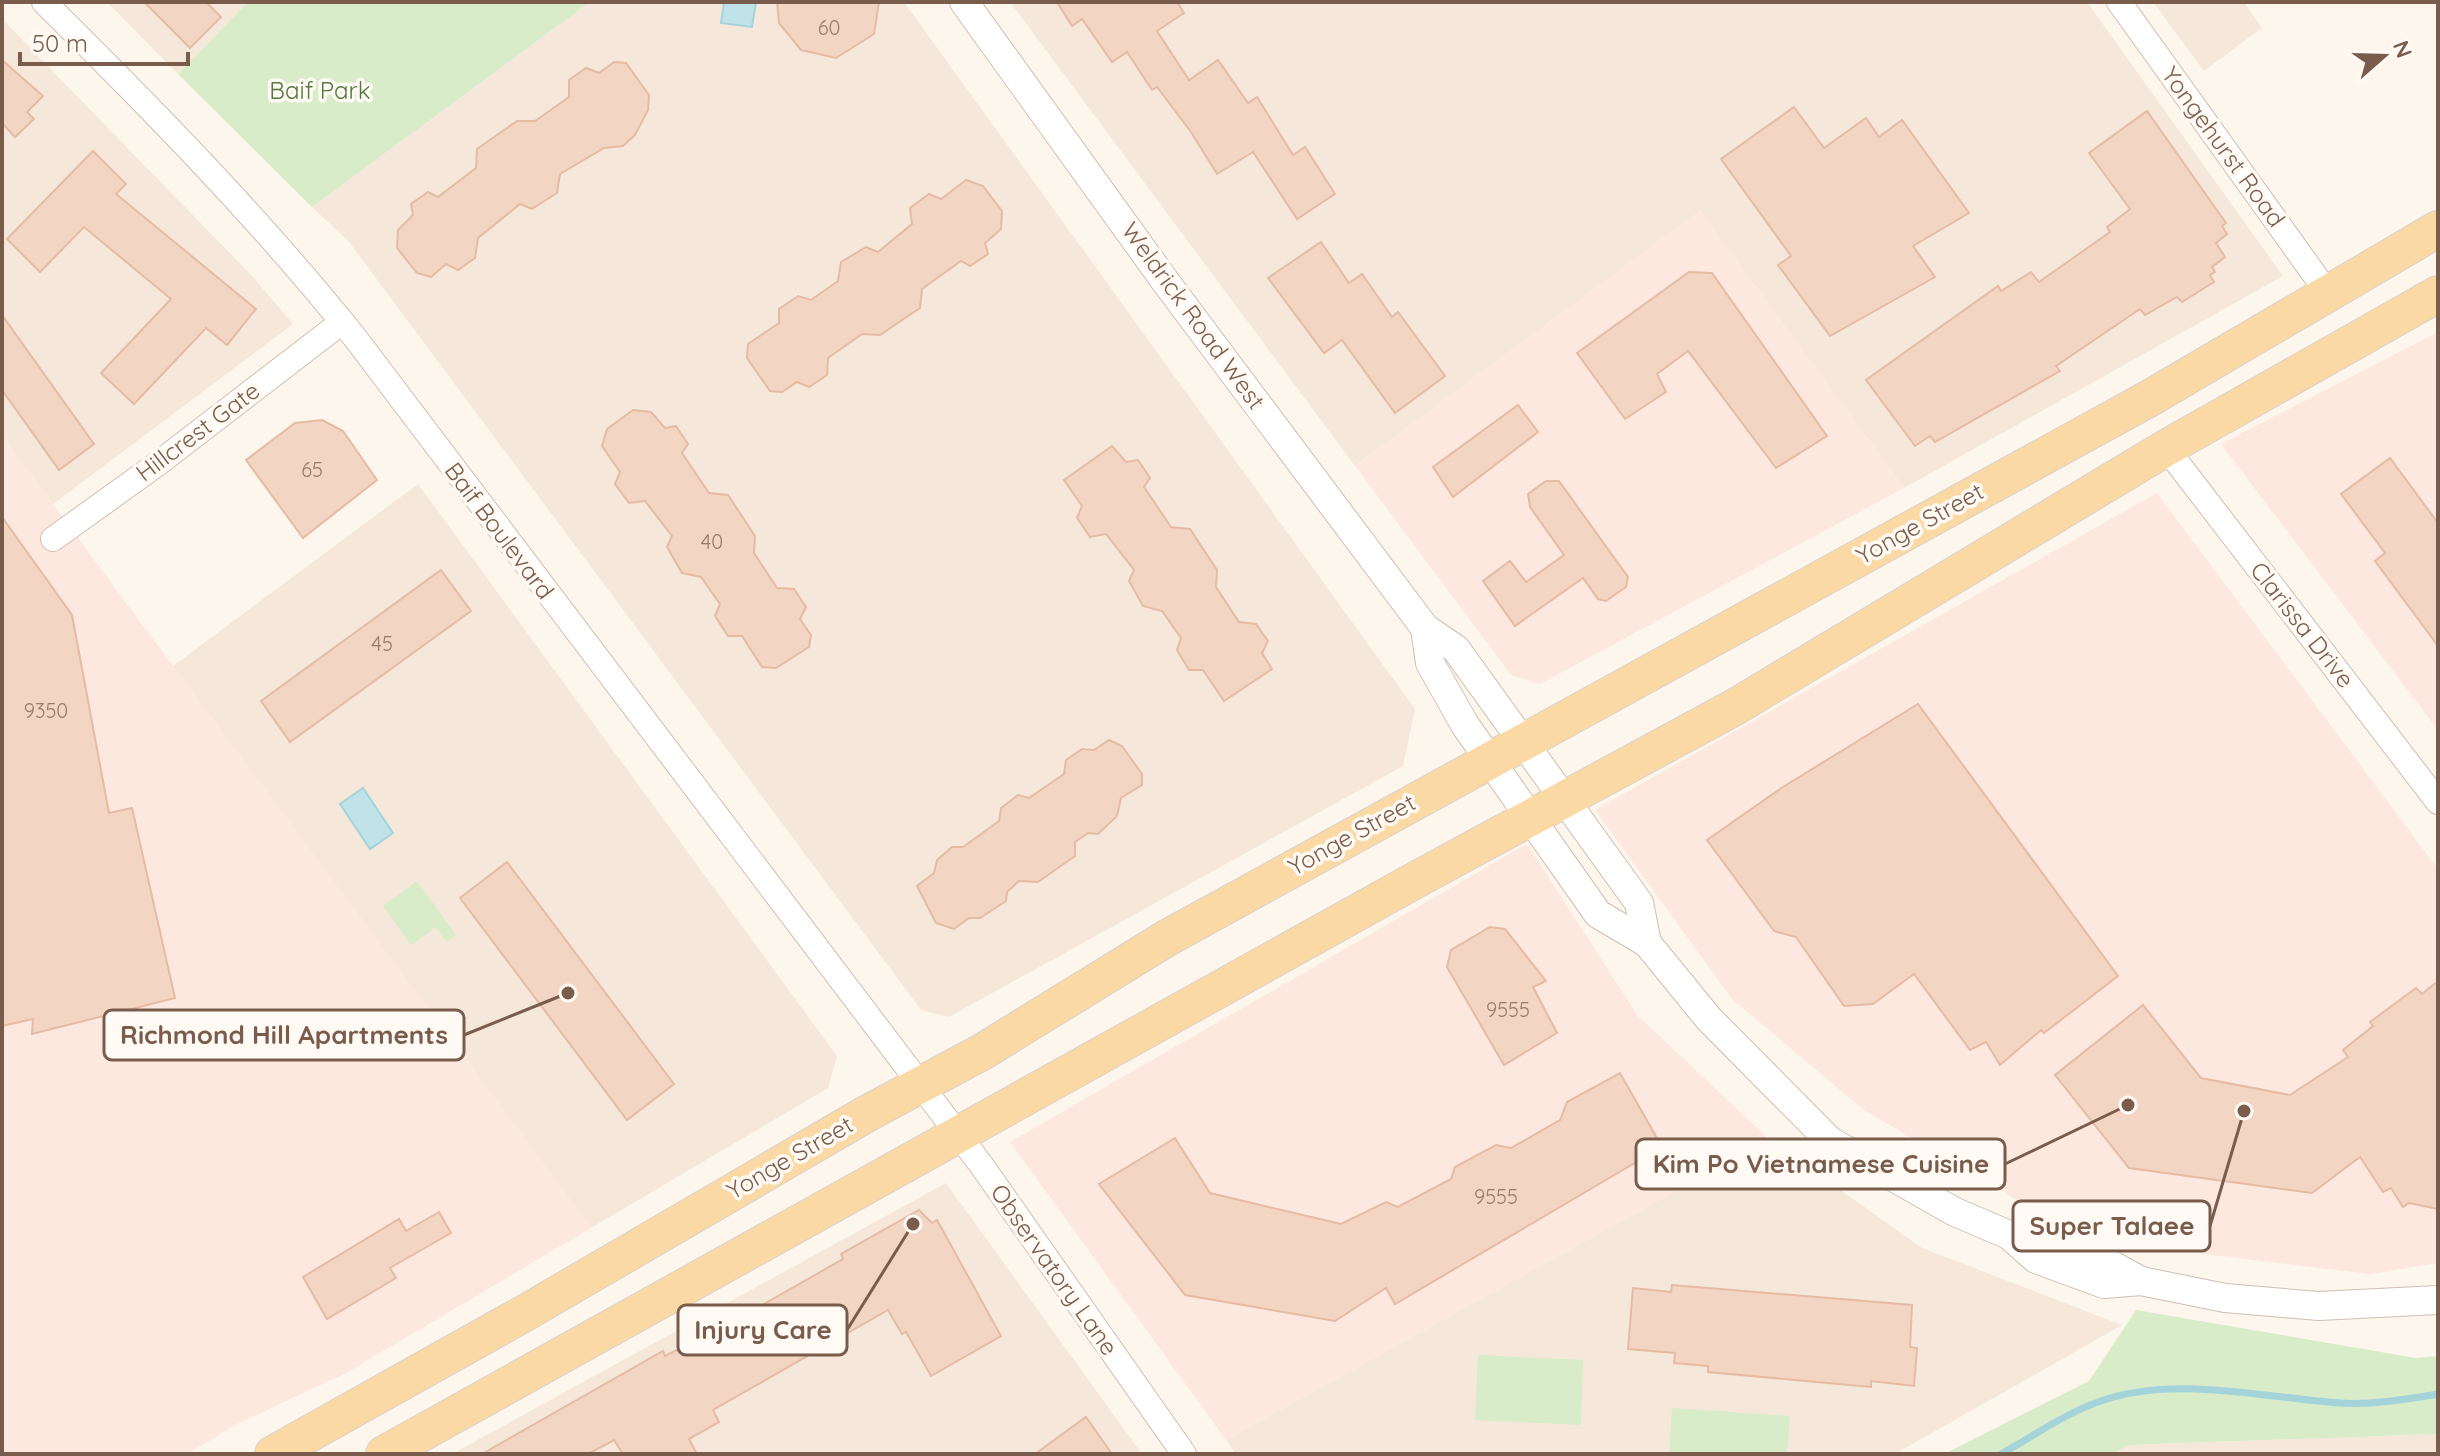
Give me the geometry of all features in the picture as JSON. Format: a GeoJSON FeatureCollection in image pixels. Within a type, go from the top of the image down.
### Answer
{"type":"FeatureCollection","features":[{"type":"Feature","properties":{"kind":"main road","name":"Yonge Street"},"geometry":{"type":"LineString","coordinates":[[273,1454],[525,1313],[868,1113],[922,1087],[1167,938],[2150,398],[2438,229]]}},
{"type":"Feature","properties":{"kind":"main road"},"geometry":{"type":"LineString","coordinates":[[384,1454],[1529,818],[1735,707],[2166,448],[2438,294]]}},
{"type":"Feature","properties":{"kind":"street","name":"Baif Boulevard"},"geometry":{"type":"LineString","coordinates":[[44,2],[249,214],[342,322],[922,1087]]}},
{"type":"Feature","properties":{"kind":"street","name":"Weldrick Road West"},"geometry":{"type":"LineString","coordinates":[[964,2],[1165,281],[1425,628],[1456,649],[1524,741],[1562,800],[1639,903],[1647,943]]}},
{"type":"Feature","properties":{"kind":"street","name":"Yongehurst Road"},"geometry":{"type":"LineString","coordinates":[[2119,2],[2327,292]]}},
{"type":"Feature","properties":{"kind":"street","name":"Hillcrest Gate"},"geometry":{"type":"LineString","coordinates":[[53,539],[156,465],[342,322]]}},
{"type":"Feature","properties":{"kind":"street","name":"Clarissa Drive"},"geometry":{"type":"LineString","coordinates":[[2166,448],[2438,802]]}},
{"type":"Feature","properties":{"kind":"street","name":"Weldrick Road West"},"geometry":{"type":"LineString","coordinates":[[1425,628],[1430,663],[1465,725],[1492,759],[1529,818],[1598,914],[1647,943]]}},
{"type":"Feature","properties":{"kind":"street"},"geometry":{"type":"LineString","coordinates":[[1647,943],[1709,1019],[1830,1141],[1955,1212],[2009,1235],[2048,1240],[2108,1263],[2141,1281],[2225,1298],[2319,1306],[2438,1300]]}},
{"type":"Feature","properties":{"kind":"street","name":"Observatory Lane"},"geometry":{"type":"LineString","coordinates":[[922,1087],[1184,1454]]}},
{"type":"Feature","properties":{"kind":"shaded area"},"geometry":{"type":"Polygon","coordinates":[[[107,2],[248,2],[178,74],[107,2]]]}},
{"type":"Feature","properties":{"kind":"shaded area"},"geometry":{"type":"Polygon","coordinates":[[[590,2],[904,2],[1415,709],[1403,766],[949,1017],[921,1010],[349,242],[312,207],[590,2]]]}},
{"type":"Feature","properties":{"kind":"shaded area"},"geometry":{"type":"Polygon","coordinates":[[[1010,2],[2087,2],[2283,276],[1904,488],[1700,211],[1355,466],[1010,2]]]}},
{"type":"Feature","properties":{"kind":"shaded area"},"geometry":{"type":"Polygon","coordinates":[[[2153,2],[2244,2],[2262,28],[2204,71],[2153,2]]]}},
{"type":"Feature","properties":{"kind":"shaded area"},"geometry":{"type":"Polygon","coordinates":[[[2,19],[253,277],[293,324],[53,504],[2,436],[2,19]]]}},
{"type":"Feature","properties":{"kind":"shaded area"},"geometry":{"type":"Polygon","coordinates":[[[1700,211],[1904,488],[1540,684],[1511,675],[1355,466],[1700,211]]]}},
{"type":"Feature","properties":{"kind":"shaded area"},"geometry":{"type":"Polygon","coordinates":[[[2438,332],[2438,730],[2221,444],[2438,332]]]}},
{"type":"Feature","properties":{"kind":"shaded area"},"geometry":{"type":"Polygon","coordinates":[[[2,436],[591,1228],[346,1373],[239,1423],[187,1454],[2,1454],[2,436]]]}},
{"type":"Feature","properties":{"kind":"shaded area"},"geometry":{"type":"Polygon","coordinates":[[[418,484],[837,1056],[828,1088],[591,1228],[173,666],[418,484]]]}},
{"type":"Feature","properties":{"kind":"shaded area"},"geometry":{"type":"Polygon","coordinates":[[[2157,493],[2438,869],[2438,1263],[2370,1274],[2203,1254],[2019,1201],[1864,1110],[1732,999],[1595,810],[2157,493]]]}},
{"type":"Feature","properties":{"kind":"shaded area"},"geometry":{"type":"Polygon","coordinates":[[[1527,844],[1638,1016],[1769,1139],[1226,1440],[1010,1142],[1527,844]]]}},
{"type":"Feature","properties":{"kind":"shaded area"},"geometry":{"type":"Polygon","coordinates":[[[1769,1139],[1922,1248],[2122,1325],[1895,1454],[1236,1454],[1226,1440],[1769,1139]]]}},
{"type":"Feature","properties":{"kind":"shaded area"},"geometry":{"type":"Polygon","coordinates":[[[946,1183],[1142,1454],[452,1454],[946,1183]]]}},
{"type":"Feature","properties":{"kind":"shaded area"},"geometry":{"type":"Polygon","coordinates":[[[2438,1434],[2438,1454],[2112,1454],[2128,1445],[2438,1434]]]}},
{"type":"Feature","properties":{"kind":"green space","name":"Baif Park"},"geometry":{"type":"Polygon","coordinates":[[[248,2],[590,2],[312,207],[178,74],[248,2]]]}},
{"type":"Feature","properties":{"kind":"green space"},"geometry":{"type":"Polygon","coordinates":[[[417,881],[456,935],[446,942],[436,927],[411,945],[383,906],[417,881]]]}},
{"type":"Feature","properties":{"kind":"green space"},"geometry":{"type":"Polygon","coordinates":[[[2136,1310],[2416,1358],[2438,1356],[2438,1434],[2128,1445],[2113,1454],[1944,1454],[2089,1381],[2136,1310]]]}},
{"type":"Feature","properties":{"kind":"green space"},"geometry":{"type":"Polygon","coordinates":[[[1478,1355],[1583,1360],[1581,1425],[1475,1420],[1478,1355]]]}},
{"type":"Feature","properties":{"kind":"green space"},"geometry":{"type":"Polygon","coordinates":[[[1672,1408],[1790,1416],[1787,1454],[1669,1454],[1672,1408]]]}},
{"type":"Feature","properties":{"kind":"water"},"geometry":{"type":"Polygon","coordinates":[[[724,2],[756,2],[752,27],[721,23],[724,2]]]}},
{"type":"Feature","properties":{"kind":"water"},"geometry":{"type":"Polygon","coordinates":[[[363,788],[393,833],[370,849],[340,804],[363,788]]]}},
{"type":"Feature","properties":{"kind":"building"},"geometry":{"type":"Polygon","coordinates":[[[144,2],[206,2],[221,17],[190,48],[144,2]]]}},
{"type":"Feature","properties":{"kind":"building"},"geometry":{"type":"Polygon","coordinates":[[[777,2],[879,2],[874,34],[836,58],[801,50],[779,23],[777,2]]]}},
{"type":"Feature","properties":{"kind":"building"},"geometry":{"type":"Polygon","coordinates":[[[1057,2],[1177,2],[1184,13],[1157,31],[1189,80],[1218,60],[1248,103],[1257,97],[1293,155],[1305,147],[1335,194],[1297,219],[1253,152],[1217,174],[1191,132],[1157,87],[1152,90],[1127,52],[1112,62],[1082,19],[1072,26],[1057,2]]]}},
{"type":"Feature","properties":{"kind":"building"},"geometry":{"type":"Polygon","coordinates":[[[2,60],[43,96],[27,112],[34,119],[15,137],[2,123],[2,60]]]}},
{"type":"Feature","properties":{"kind":"building"},"geometry":{"type":"Polygon","coordinates":[[[614,62],[626,63],[649,95],[648,110],[635,135],[623,146],[604,148],[560,174],[557,193],[532,209],[520,204],[478,238],[475,258],[458,270],[446,264],[431,277],[417,273],[397,248],[398,230],[413,215],[411,204],[428,192],[438,197],[476,168],[477,149],[517,121],[535,121],[569,97],[569,80],[586,68],[599,73],[614,62]]]}},
{"type":"Feature","properties":{"kind":"building"},"geometry":{"type":"Polygon","coordinates":[[[1794,107],[1824,148],[1866,118],[1879,137],[1902,120],[1969,213],[1913,246],[1935,277],[1830,336],[1778,265],[1791,256],[1721,159],[1794,107]]]}},
{"type":"Feature","properties":{"kind":"building"},"geometry":{"type":"Polygon","coordinates":[[[2147,111],[2226,223],[2222,226],[2227,234],[2216,243],[2225,257],[2212,267],[2215,272],[2210,275],[2214,282],[2182,302],[2177,297],[2145,315],[2140,309],[2056,366],[2060,371],[1935,442],[1930,436],[1915,446],[1866,380],[1998,286],[2001,291],[2031,272],[2039,282],[2110,232],[2107,227],[2130,209],[2089,153],[2147,111]]]}},
{"type":"Feature","properties":{"kind":"building"},"geometry":{"type":"Polygon","coordinates":[[[93,151],[126,184],[116,194],[256,309],[227,345],[206,328],[134,404],[101,373],[171,299],[84,227],[40,272],[7,239],[93,151]]]}},
{"type":"Feature","properties":{"kind":"building"},"geometry":{"type":"Polygon","coordinates":[[[966,180],[983,186],[1002,211],[1001,229],[985,243],[988,254],[970,266],[961,261],[922,289],[920,308],[880,335],[862,334],[828,358],[827,375],[809,387],[797,382],[782,392],[770,391],[747,358],[748,344],[779,323],[779,309],[798,296],[811,300],[838,281],[841,262],[866,247],[878,252],[912,224],[910,208],[929,194],[941,199],[966,180]]]}},
{"type":"Feature","properties":{"kind":"building"},"geometry":{"type":"Polygon","coordinates":[[[1321,242],[1349,283],[1362,274],[1392,317],[1398,312],[1445,376],[1395,413],[1342,340],[1324,353],[1268,278],[1321,242]]]}},
{"type":"Feature","properties":{"kind":"building"},"geometry":{"type":"Polygon","coordinates":[[[1689,272],[1712,273],[1827,436],[1776,468],[1688,351],[1657,374],[1666,392],[1625,419],[1577,353],[1689,272]]]}},
{"type":"Feature","properties":{"kind":"building"},"geometry":{"type":"Polygon","coordinates":[[[2,315],[94,444],[59,470],[2,390],[2,315]]]}},
{"type":"Feature","properties":{"kind":"building"},"geometry":{"type":"Polygon","coordinates":[[[1518,405],[1538,432],[1453,497],[1433,467],[1518,405]]]}},
{"type":"Feature","properties":{"kind":"building"},"geometry":{"type":"Polygon","coordinates":[[[633,410],[651,412],[665,428],[676,426],[688,444],[682,453],[709,493],[728,495],[755,536],[754,553],[777,588],[794,589],[806,607],[800,619],[811,635],[809,647],[776,668],[762,667],[742,636],[728,636],[715,616],[720,604],[701,577],[682,573],[667,547],[672,536],[645,501],[629,503],[615,484],[620,472],[602,446],[607,429],[633,410]]]}},
{"type":"Feature","properties":{"kind":"building"},"geometry":{"type":"Polygon","coordinates":[[[322,420],[343,431],[377,480],[303,538],[246,460],[295,423],[322,420]]]}},
{"type":"Feature","properties":{"kind":"building"},"geometry":{"type":"Polygon","coordinates":[[[1112,446],[1126,462],[1138,460],[1150,478],[1144,487],[1171,527],[1190,529],[1217,570],[1216,587],[1239,622],[1256,624],[1268,641],[1262,653],[1272,669],[1224,701],[1203,670],[1189,670],[1177,650],[1181,638],[1162,611],[1143,606],[1129,581],[1134,570],[1106,534],[1090,537],[1077,518],[1082,506],[1064,480],[1112,446]]]}},
{"type":"Feature","properties":{"kind":"building"},"geometry":{"type":"Polygon","coordinates":[[[2390,458],[2438,523],[2438,646],[2375,561],[2385,553],[2341,494],[2390,458]]]}},
{"type":"Feature","properties":{"kind":"building"},"geometry":{"type":"Polygon","coordinates":[[[1546,481],[1559,481],[1628,577],[1626,587],[1606,601],[1598,599],[1583,578],[1515,626],[1483,581],[1510,561],[1526,582],[1564,555],[1530,507],[1528,494],[1546,481]]]}},
{"type":"Feature","properties":{"kind":"building"},"geometry":{"type":"Polygon","coordinates":[[[2,517],[72,615],[109,813],[132,808],[175,998],[32,1034],[33,1019],[2,1026],[2,517]]]}},
{"type":"Feature","properties":{"kind":"building"},"geometry":{"type":"Polygon","coordinates":[[[441,570],[471,611],[290,742],[261,701],[441,570]]]}},
{"type":"Feature","properties":{"kind":"building"},"geometry":{"type":"Polygon","coordinates":[[[1918,704],[2118,976],[2044,1033],[2041,1030],[2000,1065],[1986,1042],[1970,1050],[1914,974],[1873,1004],[1844,1006],[1796,937],[1774,931],[1707,840],[1783,787],[1918,704]]]}},
{"type":"Feature","properties":{"kind":"building"},"geometry":{"type":"Polygon","coordinates":[[[1109,740],[1122,746],[1142,774],[1142,785],[1121,798],[1117,816],[1098,834],[1088,833],[1075,842],[1075,856],[1038,882],[1019,881],[1007,892],[1006,901],[980,918],[969,918],[954,929],[936,923],[917,886],[934,873],[937,860],[952,847],[963,847],[999,821],[1001,808],[1018,795],[1029,798],[1064,774],[1066,760],[1082,749],[1094,750],[1109,740]]]}},
{"type":"Feature","properties":{"kind":"building"},"geometry":{"type":"Polygon","coordinates":[[[507,862],[674,1084],[627,1120],[460,898],[507,862]]]}},
{"type":"Feature","properties":{"kind":"building"},"geometry":{"type":"Polygon","coordinates":[[[1490,927],[1505,929],[1546,981],[1533,987],[1557,1033],[1504,1065],[1447,967],[1451,950],[1490,927]]]}},
{"type":"Feature","properties":{"kind":"building"},"geometry":{"type":"Polygon","coordinates":[[[2438,981],[2438,1209],[2409,1203],[2403,1207],[2391,1188],[2383,1192],[2360,1157],[2312,1193],[2129,1168],[2055,1075],[2143,1005],[2201,1078],[2290,1095],[2348,1057],[2343,1050],[2373,1026],[2370,1022],[2416,988],[2422,994],[2438,981]]]}},
{"type":"Feature","properties":{"kind":"building"},"geometry":{"type":"Polygon","coordinates":[[[1620,1073],[1662,1147],[1395,1304],[1386,1288],[1335,1321],[1185,1295],[1099,1184],[1175,1138],[1210,1193],[1341,1224],[1386,1202],[1398,1207],[1451,1179],[1455,1167],[1496,1145],[1511,1148],[1560,1120],[1567,1102],[1620,1073]]]}},
{"type":"Feature","properties":{"kind":"building"},"geometry":{"type":"Polygon","coordinates":[[[919,1210],[932,1223],[937,1220],[1001,1336],[931,1376],[906,1332],[902,1334],[888,1310],[713,1410],[719,1422],[689,1439],[697,1454],[623,1454],[614,1440],[588,1454],[482,1454],[663,1351],[665,1356],[679,1349],[680,1352],[843,1259],[841,1254],[919,1210]]]}},
{"type":"Feature","properties":{"kind":"building"},"geometry":{"type":"Polygon","coordinates":[[[439,1212],[451,1233],[390,1268],[396,1278],[327,1319],[303,1277],[399,1219],[406,1231],[439,1212]]]}},
{"type":"Feature","properties":{"kind":"building"},"geometry":{"type":"Polygon","coordinates":[[[1672,1285],[1912,1305],[1910,1347],[1917,1348],[1914,1386],[1871,1381],[1871,1387],[1708,1372],[1708,1366],[1674,1363],[1675,1353],[1628,1349],[1633,1288],[1671,1292],[1672,1285]]]}},
{"type":"Feature","properties":{"kind":"building"},"geometry":{"type":"Polygon","coordinates":[[[1086,1417],[1112,1454],[1035,1454],[1086,1417]]]}},
{"type":"Feature","properties":{"kind":"waterway"},"geometry":{"type":"LineString","coordinates":[[2001,1454],[2085,1407],[2127,1394],[2156,1390],[2219,1390],[2353,1403],[2438,1394]]}},
{"type":"Feature","properties":{"kind":"place","name":"Richmond Hill Apartments"},"geometry":{"type":"Point","coordinates":[568,993]}},
{"type":"Feature","properties":{"kind":"place","name":"Kim Po Vietnamese Cuisine"},"geometry":{"type":"Point","coordinates":[2128,1105]}},
{"type":"Feature","properties":{"kind":"place","name":"Super Talaee"},"geometry":{"type":"Point","coordinates":[2244,1111]}},
{"type":"Feature","properties":{"kind":"place","name":"Injury Care"},"geometry":{"type":"Point","coordinates":[913,1224]}}]}
